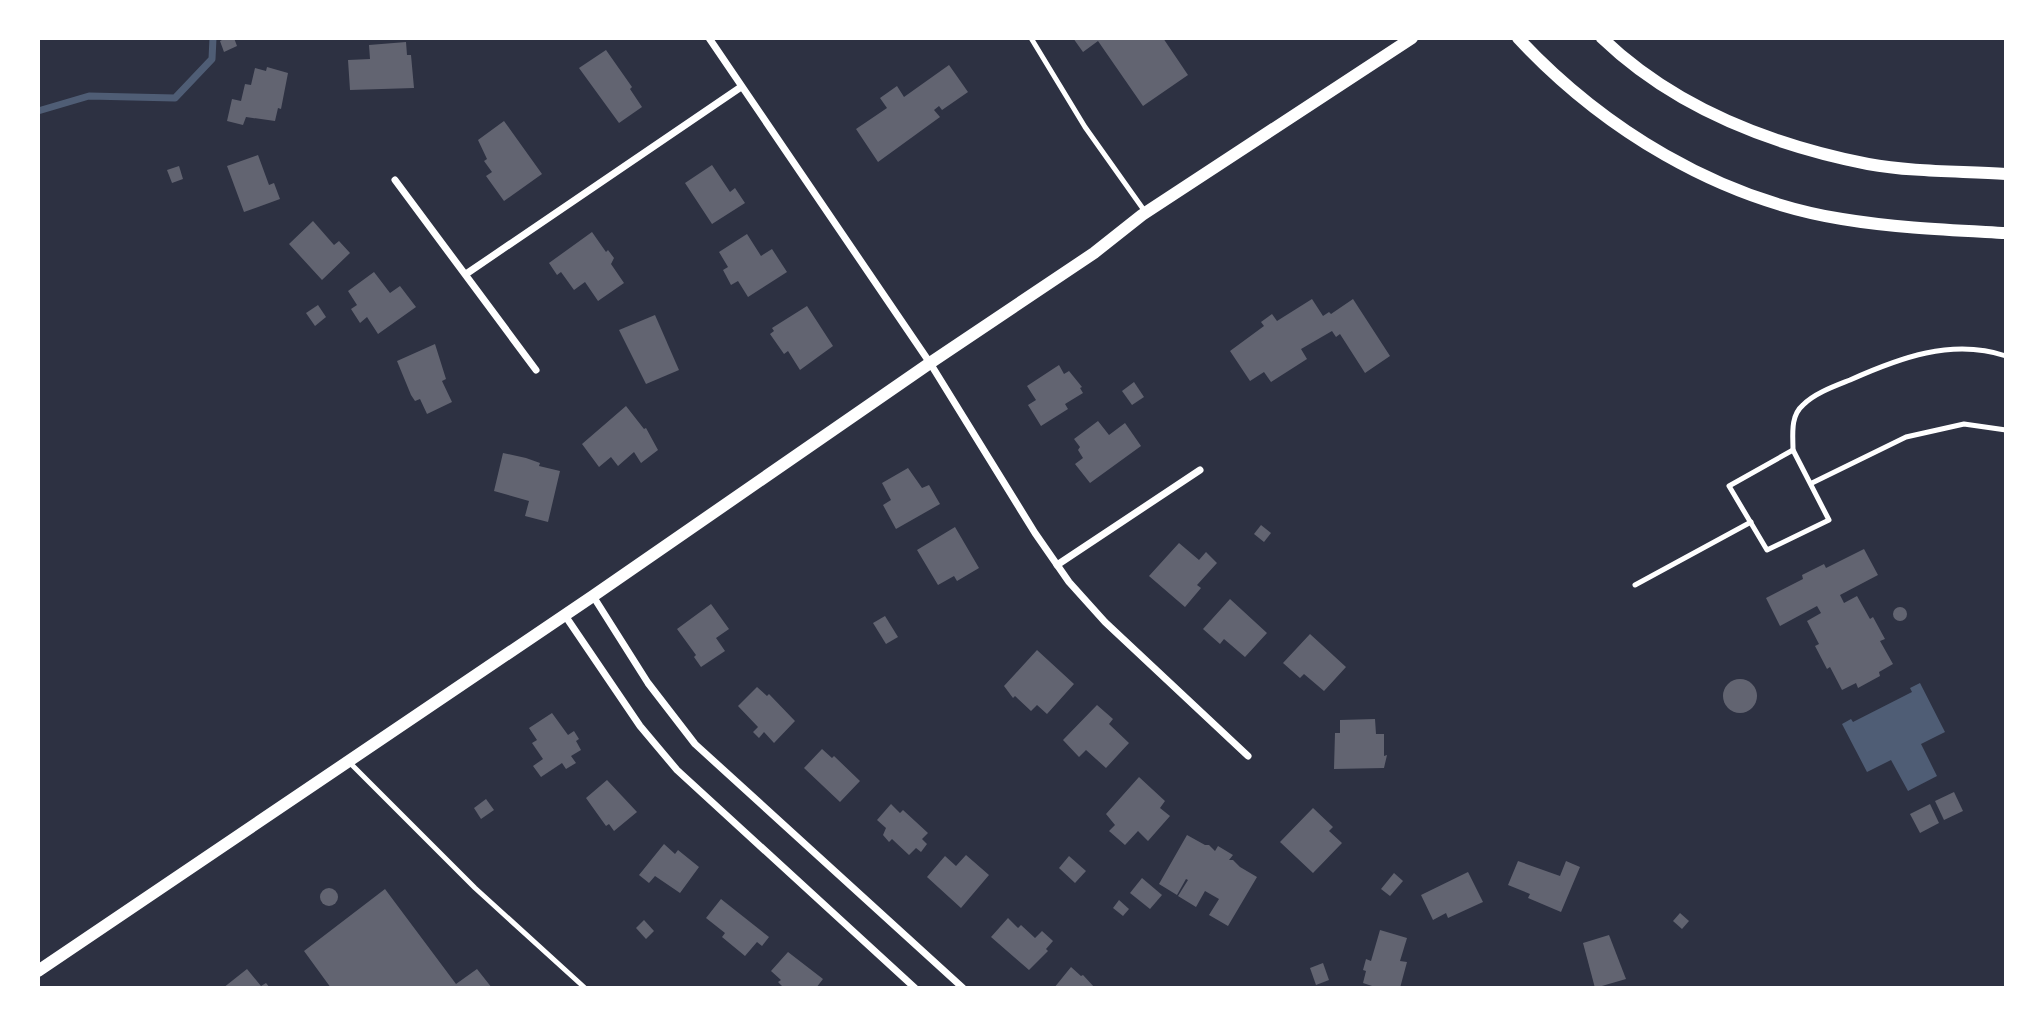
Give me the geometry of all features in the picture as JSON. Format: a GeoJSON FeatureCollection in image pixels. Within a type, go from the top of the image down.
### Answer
{"type":"FeatureCollection","features":[{"type":"Feature","properties":{"kind":"street"},"geometry":{"type":"LineString","coordinates":[[709,38],[930,363],[1057,565],[1105,622],[1248,756]]}},
{"type":"Feature","properties":{"kind":"street"},"geometry":{"type":"LineString","coordinates":[[38,971],[593,596],[1094,253],[1146,213],[1412,38]]}},
{"type":"Feature","properties":{"kind":"street"},"geometry":{"type":"LineString","coordinates":[[1518,38],[1580,97],[1620,128],[1666,156],[1731,187],[1840,219],[1899,227],[2006,233]]}},
{"type":"Feature","properties":{"kind":"street"},"geometry":{"type":"LineString","coordinates":[[1602,38],[1647,74],[1682,97],[1760,135],[1804,149],[1869,164],[2006,174]]}},
{"type":"Feature","properties":{"kind":"street"},"geometry":{"type":"LineString","coordinates":[[466,274],[741,87]]}},
{"type":"Feature","properties":{"kind":"street"},"geometry":{"type":"LineString","coordinates":[[395,180],[536,370]]}},
{"type":"Feature","properties":{"kind":"street"},"geometry":{"type":"LineString","coordinates":[[1057,565],[1200,470]]}},
{"type":"Feature","properties":{"kind":"street"},"geometry":{"type":"LineString","coordinates":[[593,596],[648,683],[695,744],[962,988]]}},
{"type":"Feature","properties":{"kind":"street"},"geometry":{"type":"LineString","coordinates":[[564,614],[640,726],[677,771],[915,988]]}},
{"type":"Feature","properties":{"kind":"lane"},"geometry":{"type":"LineString","coordinates":[[1031,38],[1085,127],[1146,213]]}},
{"type":"Feature","properties":{"kind":"lane"},"geometry":{"type":"LineString","coordinates":[[1793,450],[1730,486],[1767,550],[1829,520],[1793,450],[1793,421],[1802,405],[1830,388],[1891,362],[1936,350],[1987,350],[2006,356]]}},
{"type":"Feature","properties":{"kind":"lane"},"geometry":{"type":"LineString","coordinates":[[1812,483],[1906,437],[1964,424],[2006,430]]}},
{"type":"Feature","properties":{"kind":"lane"},"geometry":{"type":"LineString","coordinates":[[1635,585],[1751,522]]}},
{"type":"Feature","properties":{"kind":"lane"},"geometry":{"type":"LineString","coordinates":[[349,762],[475,888],[585,988]]}},
{"type":"Feature","properties":{"kind":"water"},"geometry":{"type":"Polygon","coordinates":[[[1920,683],[1945,732],[1921,744],[1937,776],[1908,791],[1891,760],[1867,772],[1842,724],[1851,719],[1853,722],[1912,692],[1910,688],[1920,683]]]}},
{"type":"Feature","properties":{"kind":"building"},"geometry":{"type":"Polygon","coordinates":[[[234,38],[237,46],[224,52],[220,41],[234,38]]]}},
{"type":"Feature","properties":{"kind":"building"},"geometry":{"type":"Polygon","coordinates":[[[1073,38],[1163,38],[1188,75],[1143,106],[1098,41],[1083,52],[1073,38]]]}},
{"type":"Feature","properties":{"kind":"building"},"geometry":{"type":"Polygon","coordinates":[[[406,42],[407,55],[411,55],[414,88],[350,90],[348,60],[370,59],[369,45],[406,42]]]}},
{"type":"Feature","properties":{"kind":"building"},"geometry":{"type":"Polygon","coordinates":[[[606,50],[632,87],[630,89],[642,107],[619,123],[579,68],[606,50]]]}},
{"type":"Feature","properties":{"kind":"building"},"geometry":{"type":"Polygon","coordinates":[[[949,65],[968,92],[942,110],[939,106],[934,110],[940,117],[878,162],[856,129],[887,108],[880,98],[897,86],[904,97],[949,65]]]}},
{"type":"Feature","properties":{"kind":"building"},"geometry":{"type":"Polygon","coordinates":[[[267,67],[288,73],[281,109],[278,108],[275,121],[246,117],[243,125],[227,121],[232,99],[241,101],[245,84],[251,85],[255,68],[266,71],[267,67]]]}},
{"type":"Feature","properties":{"kind":"building"},"geometry":{"type":"Polygon","coordinates":[[[504,121],[542,174],[504,201],[486,176],[492,172],[484,161],[487,159],[478,140],[504,121]]]}},
{"type":"Feature","properties":{"kind":"building"},"geometry":{"type":"Polygon","coordinates":[[[258,155],[269,185],[274,183],[280,199],[244,212],[227,166],[258,155]]]}},
{"type":"Feature","properties":{"kind":"building"},"geometry":{"type":"Polygon","coordinates":[[[712,165],[730,192],[735,188],[745,203],[712,224],[685,183],[712,165]]]}},
{"type":"Feature","properties":{"kind":"building"},"geometry":{"type":"Polygon","coordinates":[[[179,166],[183,179],[172,183],[167,170],[179,166]]]}},
{"type":"Feature","properties":{"kind":"building"},"geometry":{"type":"Polygon","coordinates":[[[313,221],[334,245],[339,241],[350,253],[322,280],[289,244],[313,221]]]}},
{"type":"Feature","properties":{"kind":"building"},"geometry":{"type":"Polygon","coordinates":[[[592,232],[606,252],[608,250],[614,258],[611,264],[624,283],[598,301],[585,282],[574,290],[561,272],[557,275],[549,263],[592,232]]]}},
{"type":"Feature","properties":{"kind":"building"},"geometry":{"type":"Polygon","coordinates":[[[747,234],[761,256],[772,249],[787,272],[748,297],[738,281],[731,285],[723,270],[728,267],[719,252],[747,234]]]}},
{"type":"Feature","properties":{"kind":"building"},"geometry":{"type":"Polygon","coordinates":[[[374,272],[390,293],[400,286],[416,307],[378,334],[367,317],[360,323],[351,309],[357,305],[348,291],[374,272]]]}},
{"type":"Feature","properties":{"kind":"building"},"geometry":{"type":"Polygon","coordinates":[[[1312,299],[1323,316],[1329,312],[1331,314],[1353,299],[1390,356],[1365,373],[1340,334],[1336,337],[1332,331],[1301,349],[1307,359],[1271,382],[1264,372],[1250,381],[1230,351],[1264,326],[1261,322],[1272,314],[1277,321],[1312,299]]]}},
{"type":"Feature","properties":{"kind":"building"},"geometry":{"type":"Polygon","coordinates":[[[318,305],[326,317],[315,326],[306,313],[318,305]]]}},
{"type":"Feature","properties":{"kind":"building"},"geometry":{"type":"Polygon","coordinates":[[[807,306],[833,346],[800,370],[788,351],[784,354],[770,334],[774,331],[772,328],[807,306]]]}},
{"type":"Feature","properties":{"kind":"building"},"geometry":{"type":"Polygon","coordinates":[[[655,315],[679,370],[646,384],[619,330],[655,315]]]}},
{"type":"Feature","properties":{"kind":"building"},"geometry":{"type":"Polygon","coordinates":[[[435,344],[446,379],[442,381],[452,402],[427,414],[420,399],[415,401],[411,395],[397,361],[435,344]]]}},
{"type":"Feature","properties":{"kind":"building"},"geometry":{"type":"Polygon","coordinates":[[[1059,365],[1064,374],[1069,371],[1082,387],[1080,388],[1083,393],[1065,404],[1068,409],[1041,426],[1028,405],[1036,400],[1027,386],[1059,365]]]}},
{"type":"Feature","properties":{"kind":"building"},"geometry":{"type":"Polygon","coordinates":[[[1134,382],[1144,397],[1132,405],[1122,391],[1134,382]]]}},
{"type":"Feature","properties":{"kind":"building"},"geometry":{"type":"Polygon","coordinates":[[[626,406],[644,429],[646,428],[658,450],[641,463],[634,452],[618,466],[611,457],[599,467],[582,444],[626,406]]]}},
{"type":"Feature","properties":{"kind":"building"},"geometry":{"type":"Polygon","coordinates":[[[1098,421],[1109,435],[1125,423],[1141,446],[1090,483],[1075,464],[1083,458],[1074,439],[1098,421]]]}},
{"type":"Feature","properties":{"kind":"building"},"geometry":{"type":"Polygon","coordinates":[[[503,453],[526,458],[540,463],[539,466],[560,471],[548,522],[525,516],[529,501],[494,491],[503,453]]]}},
{"type":"Feature","properties":{"kind":"building"},"geometry":{"type":"Polygon","coordinates":[[[908,468],[922,488],[929,485],[940,504],[896,529],[883,505],[891,500],[882,483],[908,468]]]}},
{"type":"Feature","properties":{"kind":"building"},"geometry":{"type":"Polygon","coordinates":[[[1261,525],[1271,533],[1264,542],[1254,534],[1261,525]]]}},
{"type":"Feature","properties":{"kind":"building"},"geometry":{"type":"Polygon","coordinates":[[[955,527],[979,568],[957,581],[954,576],[938,585],[917,550],[955,527]]]}},
{"type":"Feature","properties":{"kind":"building"},"geometry":{"type":"Polygon","coordinates":[[[1179,543],[1199,560],[1206,552],[1217,563],[1197,585],[1201,588],[1185,607],[1149,576],[1179,543]]]}},
{"type":"Feature","properties":{"kind":"building"},"geometry":{"type":"Polygon","coordinates":[[[1864,549],[1878,575],[1840,595],[1844,603],[1857,596],[1885,639],[1880,641],[1893,664],[1879,672],[1880,676],[1858,688],[1856,683],[1842,690],[1815,646],[1819,644],[1807,621],[1821,613],[1817,606],[1780,626],[1766,598],[1803,579],[1802,575],[1824,564],[1826,568],[1864,549]]]}},
{"type":"Feature","properties":{"kind":"building"},"geometry":{"type":"Polygon","coordinates":[[[1230,599],[1267,633],[1245,657],[1224,639],[1220,644],[1203,629],[1230,599]]]}},
{"type":"Feature","properties":{"kind":"building"},"geometry":{"type":"Polygon","coordinates":[[[711,604],[729,629],[716,638],[725,651],[701,667],[694,657],[696,655],[677,629],[711,604]]]}},
{"type":"Feature","properties":{"kind":"building"},"geometry":{"type":"Polygon","coordinates":[[[1897,607],[1903,607],[1907,614],[1903,621],[1897,621],[1893,617],[1893,611],[1897,607]]]}},
{"type":"Feature","properties":{"kind":"building"},"geometry":{"type":"Polygon","coordinates":[[[885,616],[898,637],[886,644],[873,623],[885,616]]]}},
{"type":"Feature","properties":{"kind":"building"},"geometry":{"type":"Polygon","coordinates":[[[1310,634],[1346,667],[1324,691],[1304,674],[1300,678],[1283,663],[1310,634]]]}},
{"type":"Feature","properties":{"kind":"building"},"geometry":{"type":"Polygon","coordinates":[[[1037,650],[1074,684],[1047,714],[1037,705],[1031,711],[1015,696],[1013,698],[1004,686],[1037,650]]]}},
{"type":"Feature","properties":{"kind":"building"},"geometry":{"type":"Polygon","coordinates":[[[1740,679],[1752,684],[1757,696],[1752,708],[1740,713],[1728,708],[1723,696],[1728,684],[1740,679]]]}},
{"type":"Feature","properties":{"kind":"building"},"geometry":{"type":"Polygon","coordinates":[[[757,687],[767,696],[769,694],[795,721],[774,743],[764,732],[759,738],[753,732],[758,727],[738,706],[757,687]]]}},
{"type":"Feature","properties":{"kind":"building"},"geometry":{"type":"Polygon","coordinates":[[[1097,705],[1113,719],[1109,724],[1129,743],[1106,768],[1086,750],[1079,757],[1063,740],[1097,705]]]}},
{"type":"Feature","properties":{"kind":"building"},"geometry":{"type":"Polygon","coordinates":[[[552,713],[568,735],[574,731],[581,750],[571,756],[576,763],[566,769],[562,763],[541,777],[533,766],[543,759],[532,743],[537,740],[529,728],[552,713]]]}},
{"type":"Feature","properties":{"kind":"building"},"geometry":{"type":"Polygon","coordinates":[[[1375,719],[1376,734],[1384,734],[1384,756],[1387,755],[1384,768],[1334,769],[1335,733],[1340,733],[1340,720],[1375,719]]]}},
{"type":"Feature","properties":{"kind":"building"},"geometry":{"type":"Polygon","coordinates":[[[822,749],[832,758],[834,756],[860,781],[840,802],[804,768],[822,749]]]}},
{"type":"Feature","properties":{"kind":"building"},"geometry":{"type":"Polygon","coordinates":[[[1139,777],[1165,801],[1160,808],[1170,816],[1148,841],[1138,831],[1125,845],[1109,831],[1115,825],[1106,814],[1139,777]]]}},
{"type":"Feature","properties":{"kind":"building"},"geometry":{"type":"Polygon","coordinates":[[[607,780],[637,812],[614,831],[609,824],[606,826],[586,798],[607,780]]]}},
{"type":"Feature","properties":{"kind":"building"},"geometry":{"type":"Polygon","coordinates":[[[1954,792],[1963,811],[1944,820],[1935,801],[1954,792]]]}},
{"type":"Feature","properties":{"kind":"building"},"geometry":{"type":"Polygon","coordinates":[[[486,799],[494,810],[481,819],[474,808],[486,799]]]}},
{"type":"Feature","properties":{"kind":"building"},"geometry":{"type":"Polygon","coordinates":[[[891,804],[900,813],[903,810],[928,833],[922,839],[927,844],[921,852],[916,848],[909,855],[892,839],[889,842],[883,835],[886,828],[877,820],[891,804]]]}},
{"type":"Feature","properties":{"kind":"building"},"geometry":{"type":"Polygon","coordinates":[[[1930,804],[1939,823],[1920,833],[1910,814],[1930,804]]]}},
{"type":"Feature","properties":{"kind":"building"},"geometry":{"type":"Polygon","coordinates":[[[1313,808],[1333,827],[1329,831],[1342,843],[1313,873],[1280,842],[1313,808]]]}},
{"type":"Feature","properties":{"kind":"building"},"geometry":{"type":"Polygon","coordinates":[[[1187,835],[1209,845],[1215,851],[1218,846],[1233,855],[1229,860],[1257,877],[1228,926],[1209,915],[1219,899],[1205,891],[1196,907],[1178,896],[1188,880],[1186,879],[1177,895],[1159,884],[1187,835]]]}},
{"type":"Feature","properties":{"kind":"building"},"geometry":{"type":"Polygon","coordinates":[[[664,844],[675,854],[678,850],[699,867],[680,893],[655,876],[649,883],[639,875],[664,844]]]}},
{"type":"Feature","properties":{"kind":"building"},"geometry":{"type":"Polygon","coordinates":[[[966,855],[989,875],[961,908],[927,877],[945,856],[956,866],[966,855]]]}},
{"type":"Feature","properties":{"kind":"building"},"geometry":{"type":"Polygon","coordinates":[[[1069,856],[1086,871],[1075,883],[1059,868],[1069,856]]]}},
{"type":"Feature","properties":{"kind":"building"},"geometry":{"type":"Polygon","coordinates":[[[1518,861],[1560,876],[1566,861],[1580,867],[1561,912],[1528,898],[1530,894],[1508,885],[1518,861]]]}},
{"type":"Feature","properties":{"kind":"building"},"geometry":{"type":"Polygon","coordinates":[[[1468,872],[1483,902],[1448,918],[1446,913],[1433,920],[1421,895],[1468,872]]]}},
{"type":"Feature","properties":{"kind":"building"},"geometry":{"type":"Polygon","coordinates":[[[1394,873],[1403,881],[1390,896],[1381,889],[1394,873]]]}},
{"type":"Feature","properties":{"kind":"building"},"geometry":{"type":"Polygon","coordinates":[[[1142,878],[1162,895],[1150,909],[1130,893],[1142,878]]]}},
{"type":"Feature","properties":{"kind":"building"},"geometry":{"type":"Polygon","coordinates":[[[325,888],[333,888],[338,897],[336,904],[325,906],[320,901],[320,893],[325,888]]]}},
{"type":"Feature","properties":{"kind":"building"},"geometry":{"type":"Polygon","coordinates":[[[385,889],[456,984],[477,969],[492,988],[331,988],[304,951],[385,889]]]}},
{"type":"Feature","properties":{"kind":"building"},"geometry":{"type":"Polygon","coordinates":[[[721,899],[769,937],[762,946],[757,942],[745,956],[722,937],[725,933],[706,918],[721,899]]]}},
{"type":"Feature","properties":{"kind":"building"},"geometry":{"type":"Polygon","coordinates":[[[1119,900],[1129,909],[1123,916],[1113,908],[1119,900]]]}},
{"type":"Feature","properties":{"kind":"building"},"geometry":{"type":"Polygon","coordinates":[[[1680,913],[1689,921],[1682,929],[1673,921],[1680,913]]]}},
{"type":"Feature","properties":{"kind":"building"},"geometry":{"type":"Polygon","coordinates":[[[1008,918],[1018,928],[1021,925],[1035,938],[1042,931],[1053,941],[1046,949],[1048,951],[1029,970],[991,937],[1008,918]]]}},
{"type":"Feature","properties":{"kind":"building"},"geometry":{"type":"Polygon","coordinates":[[[644,920],[654,931],[646,939],[636,928],[644,920]]]}},
{"type":"Feature","properties":{"kind":"building"},"geometry":{"type":"Polygon","coordinates":[[[1380,930],[1407,938],[1400,961],[1407,962],[1400,988],[1378,988],[1363,983],[1366,959],[1371,961],[1380,930]]]}},
{"type":"Feature","properties":{"kind":"building"},"geometry":{"type":"Polygon","coordinates":[[[1609,935],[1626,979],[1595,988],[1583,943],[1609,935]]]}},
{"type":"Feature","properties":{"kind":"building"},"geometry":{"type":"Polygon","coordinates":[[[788,952],[823,979],[816,988],[784,988],[778,982],[781,980],[771,971],[788,952]]]}},
{"type":"Feature","properties":{"kind":"building"},"geometry":{"type":"Polygon","coordinates":[[[1323,963],[1329,980],[1316,985],[1310,968],[1323,963]]]}},
{"type":"Feature","properties":{"kind":"building"},"geometry":{"type":"Polygon","coordinates":[[[1071,967],[1083,975],[1095,988],[1054,988],[1071,967]]]}},
{"type":"Feature","properties":{"kind":"building"},"geometry":{"type":"Polygon","coordinates":[[[247,969],[261,986],[266,983],[270,988],[223,988],[247,969]]]}},
{"type":"Feature","properties":{"kind":"waterway"},"geometry":{"type":"LineString","coordinates":[[38,111],[89,96],[175,98],[212,59],[213,38]]}}]}
